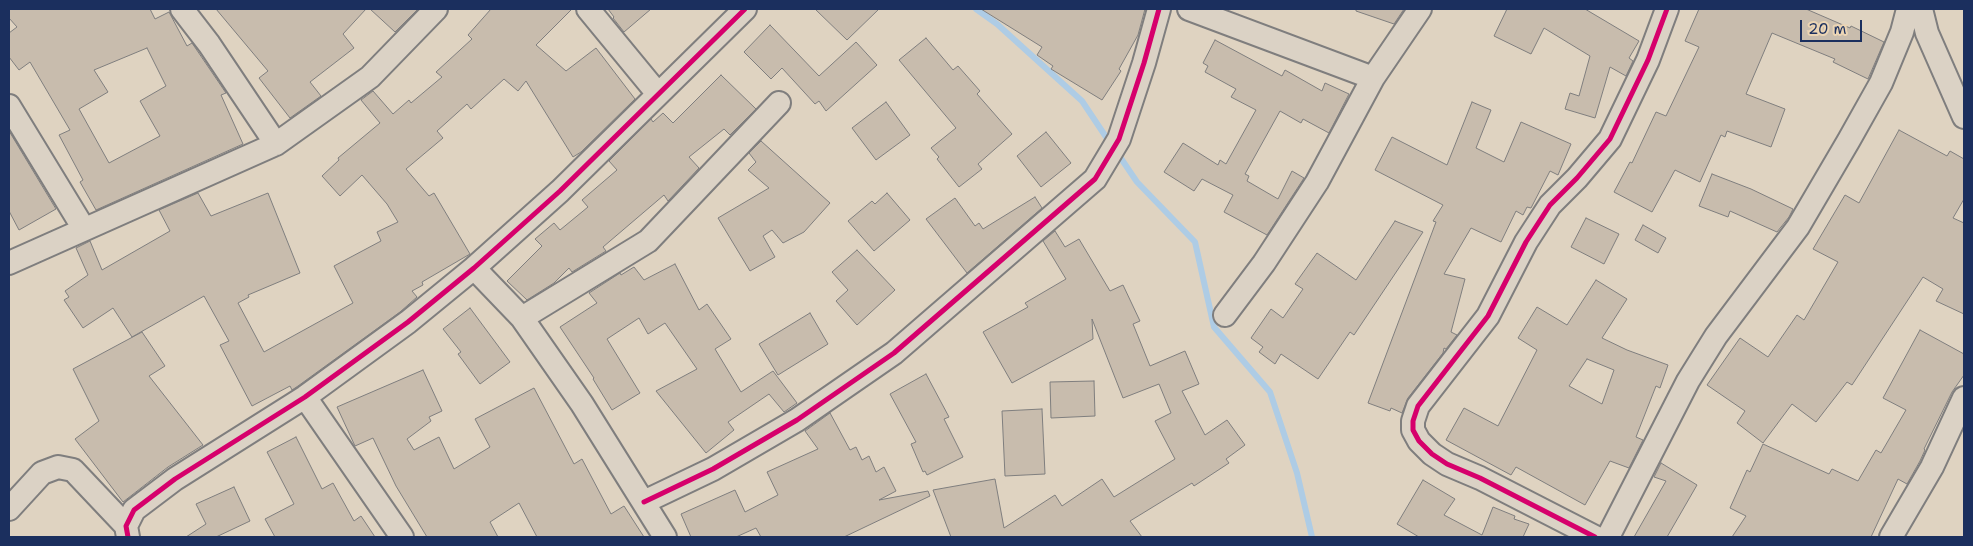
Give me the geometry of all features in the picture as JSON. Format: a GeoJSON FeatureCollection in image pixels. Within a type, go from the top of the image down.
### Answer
{"type":"FeatureCollection","features":[{"type":"Feature","properties":{"kind":"street"},"geometry":{"type":"LineString","coordinates":[[182,9],[209,44],[276,144]]}},
{"type":"Feature","properties":{"kind":"street"},"geometry":{"type":"LineString","coordinates":[[9,263],[276,144],[370,77],[436,9]]}},
{"type":"Feature","properties":{"kind":"street"},"geometry":{"type":"LineString","coordinates":[[588,9],[658,94]]}},
{"type":"Feature","properties":{"kind":"street"},"geometry":{"type":"LineString","coordinates":[[127,532],[134,510],[174,479],[305,396],[408,322],[474,268],[560,191],[745,9]]}},
{"type":"Feature","properties":{"kind":"street"},"geometry":{"type":"LineString","coordinates":[[644,502],[713,469],[797,420],[894,353],[1095,179],[1119,139],[1144,63],[1159,9]]}},
{"type":"Feature","properties":{"kind":"street"},"geometry":{"type":"LineString","coordinates":[[1189,9],[1373,78]]}},
{"type":"Feature","properties":{"kind":"street"},"geometry":{"type":"LineString","coordinates":[[1225,315],[1264,263],[1317,182],[1373,78],[1420,9]]}},
{"type":"Feature","properties":{"kind":"street"},"geometry":{"type":"LineString","coordinates":[[1595,537],[1480,478],[1447,464],[1432,454],[1419,440],[1413,430],[1413,421],[1418,406],[1488,316],[1526,242],[1550,204],[1578,178],[1610,139],[1648,60],[1667,9]]}},
{"type":"Feature","properties":{"kind":"street"},"geometry":{"type":"LineString","coordinates":[[1608,537],[1688,381],[1716,336],[1798,227],[1882,83],[1902,32],[1908,9]]}},
{"type":"Feature","properties":{"kind":"street"},"geometry":{"type":"LineString","coordinates":[[1921,9],[1927,32],[1964,117]]}},
{"type":"Feature","properties":{"kind":"street"},"geometry":{"type":"LineString","coordinates":[[522,318],[648,241],[779,103]]}},
{"type":"Feature","properties":{"kind":"street"},"geometry":{"type":"LineString","coordinates":[[9,106],[84,229]]}},
{"type":"Feature","properties":{"kind":"street"},"geometry":{"type":"LineString","coordinates":[[474,268],[522,318],[582,404],[665,537]]}},
{"type":"Feature","properties":{"kind":"street"},"geometry":{"type":"LineString","coordinates":[[305,396],[402,537]]}},
{"type":"Feature","properties":{"kind":"street"},"geometry":{"type":"LineString","coordinates":[[1892,537],[1932,467],[1964,398]]}},
{"type":"Feature","properties":{"kind":"street"},"geometry":{"type":"LineString","coordinates":[[9,510],[42,473],[58,467],[73,470],[127,532]]}},
{"type":"Feature","properties":{"kind":"building"},"geometry":{"type":"Polygon","coordinates":[[[9,9],[150,9],[155,19],[169,12],[187,46],[192,43],[226,93],[221,95],[243,144],[96,210],[80,182],[83,180],[59,135],[70,130],[30,62],[19,70],[9,57],[9,33],[17,27],[9,18],[9,9]],[[147,48],[94,70],[108,92],[79,109],[109,163],[160,136],[140,101],[166,86],[147,48]]]}},
{"type":"Feature","properties":{"kind":"building"},"geometry":{"type":"Polygon","coordinates":[[[216,9],[366,9],[343,34],[354,48],[310,82],[321,96],[290,118],[259,78],[268,71],[216,9]]]}},
{"type":"Feature","properties":{"kind":"building"},"geometry":{"type":"Polygon","coordinates":[[[370,9],[418,9],[395,32],[370,9]]]}},
{"type":"Feature","properties":{"kind":"building"},"geometry":{"type":"Polygon","coordinates":[[[491,9],[572,9],[536,45],[566,71],[596,48],[635,99],[581,152],[573,157],[526,81],[518,91],[504,79],[471,109],[467,104],[437,131],[443,138],[406,169],[429,196],[434,193],[470,254],[422,282],[423,285],[412,291],[417,297],[400,312],[292,390],[290,386],[252,406],[220,345],[229,341],[204,296],[132,337],[113,308],[83,328],[64,300],[69,297],[65,291],[88,275],[76,248],[90,241],[102,270],[170,231],[159,210],[198,193],[211,216],[268,193],[300,273],[248,295],[249,297],[238,303],[264,352],[353,303],[334,266],[381,241],[377,232],[398,222],[387,204],[362,175],[340,196],[322,176],[339,160],[338,158],[380,123],[361,100],[373,91],[393,114],[409,100],[411,103],[442,77],[436,72],[472,39],[468,35],[491,9]]]}},
{"type":"Feature","properties":{"kind":"building"},"geometry":{"type":"Polygon","coordinates":[[[608,9],[651,9],[624,32],[608,9]]]}},
{"type":"Feature","properties":{"kind":"building"},"geometry":{"type":"Polygon","coordinates":[[[815,9],[879,9],[847,40],[815,9]]]}},
{"type":"Feature","properties":{"kind":"building"},"geometry":{"type":"Polygon","coordinates":[[[981,9],[1145,9],[1138,35],[1119,69],[1121,71],[1102,100],[1051,69],[1053,66],[1037,55],[1042,47],[981,9]]]}},
{"type":"Feature","properties":{"kind":"building"},"geometry":{"type":"Polygon","coordinates":[[[1356,9],[1404,9],[1394,24],[1356,11],[1356,9]]]}},
{"type":"Feature","properties":{"kind":"building"},"geometry":{"type":"Polygon","coordinates":[[[1507,9],[1585,9],[1639,41],[1629,58],[1633,61],[1626,76],[1610,67],[1595,118],[1565,109],[1570,93],[1579,96],[1590,56],[1544,28],[1531,54],[1494,36],[1507,9]]]}},
{"type":"Feature","properties":{"kind":"building"},"geometry":{"type":"Polygon","coordinates":[[[1699,9],[1806,9],[1850,28],[1851,26],[1884,42],[1868,79],[1833,62],[1835,59],[1772,33],[1746,94],[1785,109],[1771,147],[1727,131],[1725,137],[1721,135],[1700,182],[1675,170],[1652,212],[1614,192],[1630,162],[1632,163],[1656,112],[1666,116],[1699,47],[1685,41],[1699,9]]]}},
{"type":"Feature","properties":{"kind":"building"},"geometry":{"type":"Polygon","coordinates":[[[770,25],[819,76],[856,42],[877,65],[826,111],[819,101],[815,104],[782,68],[771,79],[744,52],[770,25]]]}},
{"type":"Feature","properties":{"kind":"building"},"geometry":{"type":"Polygon","coordinates":[[[926,38],[953,70],[958,66],[980,91],[977,94],[1012,134],[978,164],[982,169],[959,187],[937,159],[939,157],[931,148],[956,128],[899,60],[926,38]]]}},
{"type":"Feature","properties":{"kind":"building"},"geometry":{"type":"Polygon","coordinates":[[[1215,40],[1282,76],[1285,70],[1322,91],[1325,83],[1349,94],[1329,133],[1303,119],[1301,123],[1280,111],[1245,174],[1249,176],[1247,181],[1278,199],[1292,171],[1304,178],[1267,235],[1224,212],[1233,195],[1202,179],[1194,191],[1164,172],[1183,143],[1218,165],[1220,160],[1226,164],[1256,110],[1231,97],[1236,89],[1205,72],[1208,66],[1203,63],[1215,40]]]}},
{"type":"Feature","properties":{"kind":"building"},"geometry":{"type":"Polygon","coordinates":[[[721,75],[756,109],[730,135],[724,129],[689,157],[699,168],[668,201],[664,195],[603,247],[606,251],[572,272],[569,268],[554,283],[527,300],[507,281],[542,246],[535,239],[554,223],[560,230],[588,207],[582,200],[617,170],[609,161],[651,119],[653,122],[663,113],[673,123],[721,75]]]}},
{"type":"Feature","properties":{"kind":"building"},"geometry":{"type":"Polygon","coordinates":[[[886,102],[910,135],[876,160],[852,128],[886,102]]]}},
{"type":"Feature","properties":{"kind":"building"},"geometry":{"type":"Polygon","coordinates":[[[1472,102],[1491,110],[1476,148],[1504,162],[1521,122],[1571,144],[1558,175],[1550,171],[1531,208],[1527,207],[1523,215],[1516,211],[1501,242],[1471,228],[1444,274],[1465,279],[1451,332],[1457,335],[1446,349],[1444,348],[1443,353],[1408,398],[1402,413],[1391,408],[1390,411],[1368,403],[1436,222],[1433,221],[1443,205],[1375,170],[1392,137],[1447,165],[1472,102]]]}},
{"type":"Feature","properties":{"kind":"building"},"geometry":{"type":"Polygon","coordinates":[[[1899,130],[1947,156],[1950,151],[1964,159],[1964,199],[1953,218],[1964,223],[1964,314],[1936,301],[1943,289],[1923,277],[1852,385],[1847,382],[1816,422],[1792,404],[1763,443],[1737,423],[1745,411],[1707,385],[1740,338],[1768,357],[1797,315],[1804,320],[1838,262],[1813,249],[1845,195],[1859,203],[1899,130]]]}},
{"type":"Feature","properties":{"kind":"building"},"geometry":{"type":"Polygon","coordinates":[[[9,131],[56,209],[19,230],[9,211],[9,131]]]}},
{"type":"Feature","properties":{"kind":"building"},"geometry":{"type":"Polygon","coordinates":[[[1046,132],[1071,163],[1041,187],[1017,156],[1046,132]]]}},
{"type":"Feature","properties":{"kind":"building"},"geometry":{"type":"Polygon","coordinates":[[[761,141],[830,203],[804,232],[783,243],[772,230],[763,236],[775,257],[750,271],[718,218],[769,188],[748,170],[756,162],[749,153],[761,141]]]}},
{"type":"Feature","properties":{"kind":"building"},"geometry":{"type":"Polygon","coordinates":[[[1712,174],[1751,189],[1793,209],[1777,232],[1730,211],[1728,217],[1699,206],[1712,174]]]}},
{"type":"Feature","properties":{"kind":"building"},"geometry":{"type":"Polygon","coordinates":[[[887,193],[910,220],[874,251],[848,221],[872,201],[875,204],[887,193]]]}},
{"type":"Feature","properties":{"kind":"building"},"geometry":{"type":"Polygon","coordinates":[[[1035,197],[1042,208],[967,273],[926,219],[955,198],[975,226],[979,223],[983,229],[1035,197]]]}},
{"type":"Feature","properties":{"kind":"building"},"geometry":{"type":"Polygon","coordinates":[[[1586,218],[1619,234],[1604,264],[1571,247],[1586,218]]]}},
{"type":"Feature","properties":{"kind":"building"},"geometry":{"type":"Polygon","coordinates":[[[1395,221],[1423,232],[1354,335],[1350,332],[1318,379],[1281,354],[1275,364],[1259,352],[1263,347],[1251,338],[1271,309],[1283,318],[1303,289],[1295,284],[1317,253],[1356,280],[1395,221]]]}},
{"type":"Feature","properties":{"kind":"building"},"geometry":{"type":"Polygon","coordinates":[[[1643,225],[1666,238],[1658,253],[1635,240],[1643,225]]]}},
{"type":"Feature","properties":{"kind":"building"},"geometry":{"type":"Polygon","coordinates":[[[1055,231],[1065,247],[1079,239],[1110,291],[1123,285],[1140,321],[1133,324],[1150,366],[1185,351],[1199,384],[1182,391],[1205,435],[1227,420],[1245,445],[1226,459],[1229,463],[1194,486],[1192,483],[1130,521],[1142,537],[951,537],[933,490],[995,479],[1004,528],[1055,495],[1062,506],[1102,479],[1114,497],[1175,459],[1155,421],[1171,413],[1159,384],[1123,398],[1092,319],[1093,339],[1012,383],[983,332],[1028,307],[1025,303],[1066,279],[1043,241],[1055,231]]]}},
{"type":"Feature","properties":{"kind":"building"},"geometry":{"type":"Polygon","coordinates":[[[857,250],[895,290],[857,325],[836,301],[848,290],[832,272],[857,250]]]}},
{"type":"Feature","properties":{"kind":"building"},"geometry":{"type":"Polygon","coordinates":[[[675,264],[699,310],[707,304],[731,339],[715,349],[741,392],[773,371],[797,403],[784,412],[769,394],[728,422],[734,430],[706,453],[656,391],[697,369],[665,323],[648,334],[639,318],[607,339],[640,393],[612,410],[594,378],[560,327],[597,303],[589,293],[620,273],[621,275],[634,267],[644,280],[675,264]]]}},
{"type":"Feature","properties":{"kind":"building"},"geometry":{"type":"Polygon","coordinates":[[[1596,280],[1627,299],[1602,338],[1627,350],[1668,365],[1660,388],[1656,386],[1636,437],[1643,440],[1629,468],[1610,461],[1585,505],[1516,467],[1511,475],[1446,440],[1464,408],[1498,426],[1537,350],[1518,338],[1537,307],[1567,325],[1596,280]],[[1587,359],[1569,386],[1602,404],[1614,370],[1587,359]]]}},
{"type":"Feature","properties":{"kind":"building"},"geometry":{"type":"Polygon","coordinates":[[[470,308],[510,362],[480,384],[458,354],[461,352],[443,329],[470,308]]]}},
{"type":"Feature","properties":{"kind":"building"},"geometry":{"type":"Polygon","coordinates":[[[810,313],[828,344],[778,375],[759,344],[810,313]]]}},
{"type":"Feature","properties":{"kind":"building"},"geometry":{"type":"Polygon","coordinates":[[[1920,330],[1964,354],[1964,375],[1952,392],[1920,461],[1907,484],[1898,479],[1871,537],[1732,537],[1746,516],[1730,508],[1747,470],[1750,472],[1763,444],[1829,474],[1832,469],[1858,481],[1876,450],[1881,453],[1906,410],[1883,398],[1920,330]]]}},
{"type":"Feature","properties":{"kind":"building"},"geometry":{"type":"Polygon","coordinates":[[[142,332],[165,366],[149,376],[203,445],[168,467],[123,502],[75,439],[99,421],[73,369],[142,332]]]}},
{"type":"Feature","properties":{"kind":"building"},"geometry":{"type":"Polygon","coordinates":[[[423,370],[442,411],[429,417],[431,421],[407,439],[414,450],[439,437],[454,469],[490,447],[475,419],[534,388],[574,464],[582,459],[611,514],[624,506],[644,537],[537,537],[519,503],[490,522],[498,537],[427,537],[396,486],[373,438],[355,446],[337,407],[423,370]]]}},
{"type":"Feature","properties":{"kind":"building"},"geometry":{"type":"Polygon","coordinates":[[[926,374],[949,417],[944,419],[963,457],[927,475],[925,471],[923,472],[911,444],[916,442],[890,394],[926,374]]]}},
{"type":"Feature","properties":{"kind":"building"},"geometry":{"type":"Polygon","coordinates":[[[1094,381],[1095,416],[1051,418],[1050,382],[1094,381]]]}},
{"type":"Feature","properties":{"kind":"building"},"geometry":{"type":"Polygon","coordinates":[[[1042,409],[1045,474],[1005,476],[1002,411],[1042,409]]]}},
{"type":"Feature","properties":{"kind":"building"},"geometry":{"type":"Polygon","coordinates":[[[830,413],[850,450],[856,447],[862,460],[869,456],[876,472],[884,467],[896,491],[879,500],[928,491],[930,496],[844,537],[761,537],[756,528],[736,537],[691,537],[681,514],[735,490],[745,512],[778,495],[767,472],[818,449],[805,431],[830,413]]]}},
{"type":"Feature","properties":{"kind":"building"},"geometry":{"type":"Polygon","coordinates":[[[296,437],[322,489],[333,483],[354,521],[361,516],[375,537],[275,537],[265,519],[294,504],[267,452],[296,437]]]}},
{"type":"Feature","properties":{"kind":"building"},"geometry":{"type":"Polygon","coordinates":[[[1661,463],[1697,485],[1667,537],[1634,537],[1666,481],[1654,477],[1661,463]]]}},
{"type":"Feature","properties":{"kind":"building"},"geometry":{"type":"Polygon","coordinates":[[[1423,480],[1455,499],[1444,515],[1482,535],[1493,507],[1515,516],[1514,519],[1529,524],[1523,537],[1419,537],[1397,524],[1423,480]]]}},
{"type":"Feature","properties":{"kind":"building"},"geometry":{"type":"Polygon","coordinates":[[[234,487],[250,521],[216,537],[186,537],[206,524],[196,504],[234,487]]]}},
{"type":"Feature","properties":{"kind":"waterway"},"geometry":{"type":"LineString","coordinates":[[976,9],[997,24],[1082,101],[1110,143]]}},
{"type":"Feature","properties":{"kind":"waterway"},"geometry":{"type":"LineString","coordinates":[[1116,151],[1137,182],[1195,242],[1214,327],[1270,392],[1297,473],[1312,537]]}},
{"type":"Feature","properties":{"kind":"cycle path"},"geometry":{"type":"LineString","coordinates":[[128,537],[126,526],[134,510],[175,479],[305,397],[408,322],[474,268],[560,191],[745,9]]}},
{"type":"Feature","properties":{"kind":"cycle path"},"geometry":{"type":"LineString","coordinates":[[644,502],[713,469],[797,420],[894,353],[1095,179],[1119,139],[1144,63],[1159,9]]}},
{"type":"Feature","properties":{"kind":"cycle path"},"geometry":{"type":"LineString","coordinates":[[1595,537],[1480,478],[1447,464],[1432,454],[1419,441],[1413,430],[1413,421],[1418,406],[1488,316],[1526,242],[1550,205],[1577,178],[1610,139],[1648,60],[1667,9]]}}]}
